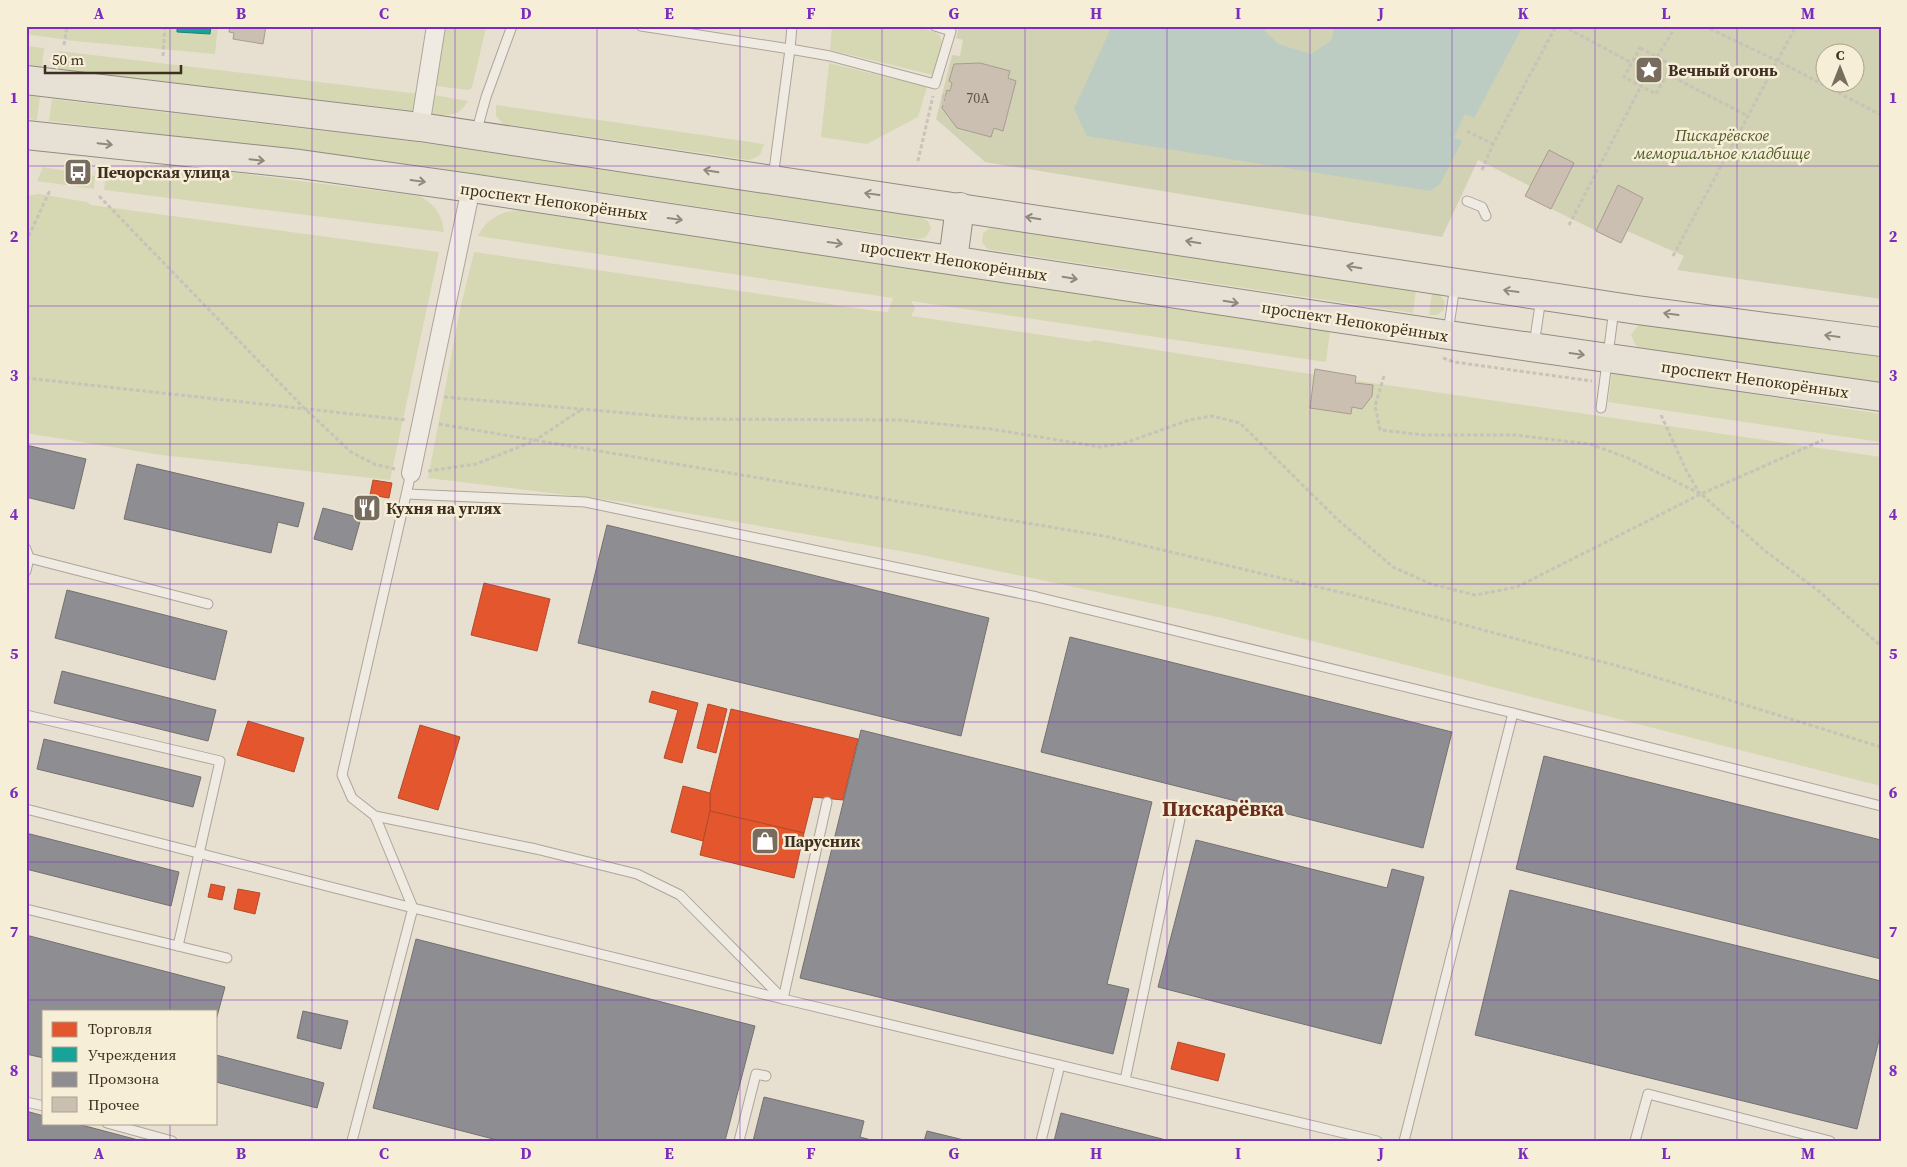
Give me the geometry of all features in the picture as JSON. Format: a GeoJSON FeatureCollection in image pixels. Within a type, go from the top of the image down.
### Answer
{"type":"FeatureCollection","features":[{"type":"Feature","properties":{"kind":"main road"},"geometry":{"type":"LineString","coordinates":[[26,80],[420,127],[1456,283],[1881,342]]}},
{"type":"Feature","properties":{"kind":"main road","name":"проспект Непокорённых"},"geometry":{"type":"LineString","coordinates":[[26,135],[300,164],[471,188],[952,260],[1443,346],[1534,348],[1606,370],[1881,397]]}},
{"type":"Feature","properties":{"kind":"main road"},"geometry":{"type":"LineString","coordinates":[[952,260],[960,207]]}},
{"type":"Feature","properties":{"kind":"street"},"geometry":{"type":"LineString","coordinates":[[420,127],[436,26]]}},
{"type":"Feature","properties":{"kind":"street"},"geometry":{"type":"LineString","coordinates":[[411,473],[471,188]]}},
{"type":"Feature","properties":{"kind":"lane"},"geometry":{"type":"LineString","coordinates":[[476,136],[486,97],[512,26]]}},
{"type":"Feature","properties":{"kind":"lane"},"geometry":{"type":"LineString","coordinates":[[641,26],[830,56],[936,84],[952,31],[936,26]]}},
{"type":"Feature","properties":{"kind":"lane"},"geometry":{"type":"LineString","coordinates":[[772,180],[792,26]]}},
{"type":"Feature","properties":{"kind":"lane"},"geometry":{"type":"LineString","coordinates":[[1467,201],[1482,207],[1486,216]]}},
{"type":"Feature","properties":{"kind":"lane"},"geometry":{"type":"LineString","coordinates":[[1443,346],[1456,283]]}},
{"type":"Feature","properties":{"kind":"lane"},"geometry":{"type":"LineString","coordinates":[[1534,348],[1542,295]]}},
{"type":"Feature","properties":{"kind":"lane"},"geometry":{"type":"LineString","coordinates":[[1601,408],[1614,306]]}},
{"type":"Feature","properties":{"kind":"lane"},"geometry":{"type":"LineString","coordinates":[[411,473],[408,494],[342,775],[352,798],[375,816],[536,849],[637,874],[680,895],[783,998]]}},
{"type":"Feature","properties":{"kind":"lane"},"geometry":{"type":"LineString","coordinates":[[408,494],[585,502],[1036,597],[1513,713],[1881,806]]}},
{"type":"Feature","properties":{"kind":"lane"},"geometry":{"type":"LineString","coordinates":[[26,572],[28,554],[208,604]]}},
{"type":"Feature","properties":{"kind":"lane"},"geometry":{"type":"LineString","coordinates":[[1404,1141],[1513,713]]}},
{"type":"Feature","properties":{"kind":"lane"},"geometry":{"type":"LineString","coordinates":[[26,715],[220,761],[178,946]]}},
{"type":"Feature","properties":{"kind":"lane"},"geometry":{"type":"LineString","coordinates":[[783,998],[827,802]]}},
{"type":"Feature","properties":{"kind":"lane"},"geometry":{"type":"LineString","coordinates":[[26,809],[413,908],[1377,1141]]}},
{"type":"Feature","properties":{"kind":"lane"},"geometry":{"type":"LineString","coordinates":[[352,1141],[413,908],[375,816]]}},
{"type":"Feature","properties":{"kind":"lane"},"geometry":{"type":"LineString","coordinates":[[1125,1080],[1180,819]]}},
{"type":"Feature","properties":{"kind":"lane"},"geometry":{"type":"LineString","coordinates":[[26,910],[227,958]]}},
{"type":"Feature","properties":{"kind":"lane"},"geometry":{"type":"LineString","coordinates":[[1041,1141],[1060,1065]]}},
{"type":"Feature","properties":{"kind":"lane"},"geometry":{"type":"LineString","coordinates":[[739,1141],[756,1074],[766,1076]]}},
{"type":"Feature","properties":{"kind":"lane"},"geometry":{"type":"LineString","coordinates":[[1635,1141],[1648,1094],[1830,1141]]}},
{"type":"Feature","properties":{"kind":"lane"},"geometry":{"type":"LineString","coordinates":[[26,1102],[42,1106]]}},
{"type":"Feature","properties":{"kind":"lane"},"geometry":{"type":"LineString","coordinates":[[111,1124],[172,1141]]}},
{"type":"Feature","properties":{"kind":"path"},"geometry":{"type":"LineString","coordinates":[[64,45],[67,26]]}},
{"type":"Feature","properties":{"kind":"path"},"geometry":{"type":"LineString","coordinates":[[163,56],[166,26]]}},
{"type":"Feature","properties":{"kind":"path"},"geometry":{"type":"LineString","coordinates":[[1482,170],[1556,26]]}},
{"type":"Feature","properties":{"kind":"path"},"geometry":{"type":"LineString","coordinates":[[1563,26],[1632,63]]}},
{"type":"Feature","properties":{"kind":"path"},"geometry":{"type":"LineString","coordinates":[[1658,57],[1676,26]]}},
{"type":"Feature","properties":{"kind":"path"},"geometry":{"type":"LineString","coordinates":[[1673,256],[1746,115],[1796,26]]}},
{"type":"Feature","properties":{"kind":"path"},"geometry":{"type":"LineString","coordinates":[[1706,27],[1778,60],[1881,115]]}},
{"type":"Feature","properties":{"kind":"path"},"geometry":{"type":"LineString","coordinates":[[1640,48],[1672,65],[1656,94],[1624,77],[1632,63],[1640,48]]}},
{"type":"Feature","properties":{"kind":"path"},"geometry":{"type":"LineString","coordinates":[[1667,74],[1746,115]]}},
{"type":"Feature","properties":{"kind":"path"},"geometry":{"type":"LineString","coordinates":[[918,161],[936,84]]}},
{"type":"Feature","properties":{"kind":"path"},"geometry":{"type":"LineString","coordinates":[[1569,225],[1641,86]]}},
{"type":"Feature","properties":{"kind":"path"},"geometry":{"type":"LineString","coordinates":[[1467,131],[1494,144]]}},
{"type":"Feature","properties":{"kind":"path"},"geometry":{"type":"LineString","coordinates":[[26,242],[50,190]]}},
{"type":"Feature","properties":{"kind":"path"},"geometry":{"type":"LineString","coordinates":[[99,196],[304,408],[351,452],[374,464],[411,473],[476,464],[534,440],[583,409]]}},
{"type":"Feature","properties":{"kind":"path"},"geometry":{"type":"LineString","coordinates":[[1443,346],[1454,362],[1606,370]]}},
{"type":"Feature","properties":{"kind":"path"},"geometry":{"type":"LineString","coordinates":[[1384,376],[1375,406],[1380,430],[1423,435],[1514,435],[1590,444],[1628,458],[1700,494],[1764,550],[1820,592],[1881,646]]}},
{"type":"Feature","properties":{"kind":"path"},"geometry":{"type":"LineString","coordinates":[[26,378],[423,421],[1104,536],[1360,597],[1619,666],[1881,747]]}},
{"type":"Feature","properties":{"kind":"path"},"geometry":{"type":"LineString","coordinates":[[428,396],[695,419],[899,420],[991,429],[1100,447],[1125,443],[1189,420],[1212,416],[1240,423],[1338,519],[1394,567],[1431,584],[1475,595],[1517,587],[1700,494],[1823,440]]}},
{"type":"Feature","properties":{"kind":"path"},"geometry":{"type":"LineString","coordinates":[[1661,415],[1686,470],[1700,494]]}},
{"type":"Feature","properties":{"kind":"green space"},"geometry":{"type":"Polygon","coordinates":[[[26,26],[218,26],[215,54],[74,41],[26,34],[26,26]]]}},
{"type":"Feature","properties":{"kind":"green space"},"geometry":{"type":"Polygon","coordinates":[[[442,26],[486,28],[472,87],[469,90],[435,86],[442,26]]]}},
{"type":"Feature","properties":{"kind":"green space"},"geometry":{"type":"Polygon","coordinates":[[[832,26],[916,27],[940,35],[942,44],[933,75],[830,50],[832,26]]]}},
{"type":"Feature","properties":{"kind":"green space","name":"Пискарёвское мемориальное кладбище"},"geometry":{"type":"Polygon","coordinates":[[[959,26],[1881,26],[1881,299],[1677,270],[1684,256],[1627,231],[1621,243],[1525,196],[1530,186],[1478,160],[1442,237],[985,162],[936,119],[952,55],[960,56],[963,40],[956,38],[959,26]]]}},
{"type":"Feature","properties":{"kind":"green space"},"geometry":{"type":"Polygon","coordinates":[[[26,46],[44,48],[42,68],[26,66],[26,46]]]}},
{"type":"Feature","properties":{"kind":"green space"},"geometry":{"type":"Polygon","coordinates":[[[59,51],[419,94],[416,111],[56,69],[59,51]]]}},
{"type":"Feature","properties":{"kind":"green space"},"geometry":{"type":"Polygon","coordinates":[[[829,63],[927,87],[918,117],[867,144],[821,137],[829,63]]]}},
{"type":"Feature","properties":{"kind":"green space"},"geometry":{"type":"Polygon","coordinates":[[[26,95],[40,97],[37,120],[26,119],[26,95]]]}},
{"type":"Feature","properties":{"kind":"green space"},"geometry":{"type":"Polygon","coordinates":[[[434,95],[468,101],[457,113],[431,114],[434,95]]]}},
{"type":"Feature","properties":{"kind":"green space"},"geometry":{"type":"Polygon","coordinates":[[[52,99],[417,142],[921,217],[928,221],[931,229],[926,237],[918,239],[416,165],[49,121],[52,99]]]}},
{"type":"Feature","properties":{"kind":"green space"},"geometry":{"type":"Polygon","coordinates":[[[496,105],[764,144],[760,155],[750,160],[503,124],[496,116],[496,105]]]}},
{"type":"Feature","properties":{"kind":"green space"},"geometry":{"type":"Polygon","coordinates":[[[173,165],[419,196],[437,210],[442,220],[444,232],[104,190],[106,176],[134,179],[135,168],[173,165]]]}},
{"type":"Feature","properties":{"kind":"green space"},"geometry":{"type":"Polygon","coordinates":[[[43,167],[95,176],[94,189],[37,181],[43,167]]]}},
{"type":"Feature","properties":{"kind":"green space"},"geometry":{"type":"Polygon","coordinates":[[[39,194],[87,202],[91,205],[439,252],[390,480],[161,455],[26,433],[26,196],[39,194]]]}},
{"type":"Feature","properties":{"kind":"green space"},"geometry":{"type":"Polygon","coordinates":[[[519,210],[1330,331],[1326,362],[911,301],[915,308],[911,316],[1090,342],[1093,340],[1290,371],[1881,457],[1881,786],[1222,618],[917,554],[624,502],[428,478],[460,310],[474,252],[876,311],[888,312],[893,298],[478,236],[485,225],[494,217],[519,210]]]}},
{"type":"Feature","properties":{"kind":"green space"},"geometry":{"type":"Polygon","coordinates":[[[990,228],[1416,290],[1413,313],[987,249],[982,242],[983,233],[990,228]]]}},
{"type":"Feature","properties":{"kind":"green space"},"geometry":{"type":"Polygon","coordinates":[[[1432,292],[1439,294],[1445,301],[1444,310],[1437,315],[1429,315],[1432,292]]]}},
{"type":"Feature","properties":{"kind":"green space"},"geometry":{"type":"Polygon","coordinates":[[[1646,324],[1881,357],[1881,383],[1642,349],[1636,346],[1631,335],[1638,325],[1646,324]]]}},
{"type":"Feature","properties":{"kind":"green space"},"geometry":{"type":"Polygon","coordinates":[[[1612,372],[1881,414],[1881,442],[1608,402],[1612,372]]]}},
{"type":"Feature","properties":{"kind":"shaded area"},"geometry":{"type":"Polygon","coordinates":[[[1112,26],[1264,26],[1265,31],[1278,44],[1311,54],[1331,41],[1335,26],[1523,26],[1474,118],[1465,114],[1454,137],[1462,141],[1440,184],[1430,191],[1087,136],[1074,109],[1112,26]]]}},
{"type":"Feature","properties":{"kind":"building: Торговля"},"geometry":{"type":"Polygon","coordinates":[[[373,480],[392,483],[389,498],[370,495],[373,480]]]}},
{"type":"Feature","properties":{"kind":"building: Торговля"},"geometry":{"type":"Polygon","coordinates":[[[484,583],[550,599],[537,651],[471,635],[484,583]]]}},
{"type":"Feature","properties":{"kind":"building: Торговля"},"geometry":{"type":"Polygon","coordinates":[[[652,691],[698,703],[682,763],[664,758],[678,710],[649,702],[652,691]]]}},
{"type":"Feature","properties":{"kind":"building: Торговля"},"geometry":{"type":"Polygon","coordinates":[[[708,704],[727,709],[716,753],[697,748],[708,704]]]}},
{"type":"Feature","properties":{"kind":"building: Торговля"},"geometry":{"type":"Polygon","coordinates":[[[731,709],[858,739],[843,800],[813,797],[804,833],[710,811],[710,793],[731,709]]]}},
{"type":"Feature","properties":{"kind":"building: Торговля"},"geometry":{"type":"Polygon","coordinates":[[[248,721],[304,738],[294,772],[237,755],[248,721]]]}},
{"type":"Feature","properties":{"kind":"building: Торговля"},"geometry":{"type":"Polygon","coordinates":[[[420,725],[460,737],[438,810],[398,798],[420,725]]]}},
{"type":"Feature","properties":{"kind":"building: Торговля"},"geometry":{"type":"Polygon","coordinates":[[[683,786],[710,793],[710,811],[703,841],[671,832],[683,786]]]}},
{"type":"Feature","properties":{"kind":"building: Торговля"},"geometry":{"type":"Polygon","coordinates":[[[710,811],[804,833],[794,878],[700,855],[710,811]]]}},
{"type":"Feature","properties":{"kind":"building: Торговля"},"geometry":{"type":"Polygon","coordinates":[[[211,884],[225,887],[222,900],[208,897],[211,884]]]}},
{"type":"Feature","properties":{"kind":"building: Торговля"},"geometry":{"type":"Polygon","coordinates":[[[238,889],[260,893],[255,914],[234,909],[238,889]]]}},
{"type":"Feature","properties":{"kind":"building: Торговля"},"geometry":{"type":"Polygon","coordinates":[[[1178,1042],[1225,1054],[1218,1081],[1171,1069],[1178,1042]]]}},
{"type":"Feature","properties":{"kind":"building: Учреждения"},"geometry":{"type":"Polygon","coordinates":[[[211,26],[210,34],[177,32],[177,27],[172,27],[211,26]]]}},
{"type":"Feature","properties":{"kind":"building: Промзона"},"geometry":{"type":"Polygon","coordinates":[[[26,445],[86,459],[74,509],[26,497],[26,445]]]}},
{"type":"Feature","properties":{"kind":"building: Промзона"},"geometry":{"type":"Polygon","coordinates":[[[137,464],[304,503],[298,527],[278,522],[271,553],[124,519],[137,464]]]}},
{"type":"Feature","properties":{"kind":"building: Промзона"},"geometry":{"type":"Polygon","coordinates":[[[323,508],[361,518],[352,550],[314,539],[323,508]]]}},
{"type":"Feature","properties":{"kind":"building: Промзона"},"geometry":{"type":"Polygon","coordinates":[[[607,525],[989,618],[961,736],[578,643],[607,525]]]}},
{"type":"Feature","properties":{"kind":"building: Промзона"},"geometry":{"type":"Polygon","coordinates":[[[67,590],[227,631],[215,680],[55,638],[67,590]]]}},
{"type":"Feature","properties":{"kind":"building: Промзона"},"geometry":{"type":"Polygon","coordinates":[[[1070,637],[1452,732],[1423,848],[1041,752],[1070,637]]]}},
{"type":"Feature","properties":{"kind":"building: Промзона"},"geometry":{"type":"Polygon","coordinates":[[[62,671],[216,710],[208,741],[54,703],[62,671]]]}},
{"type":"Feature","properties":{"kind":"building: Промзона"},"geometry":{"type":"Polygon","coordinates":[[[861,730],[1152,802],[1107,984],[1129,989],[1113,1054],[800,978],[861,730]]]}},
{"type":"Feature","properties":{"kind":"building: Промзона"},"geometry":{"type":"Polygon","coordinates":[[[44,739],[201,777],[193,807],[37,769],[44,739]]]}},
{"type":"Feature","properties":{"kind":"building: Промзона"},"geometry":{"type":"Polygon","coordinates":[[[1544,756],[1881,840],[1881,959],[1516,869],[1544,756]]]}},
{"type":"Feature","properties":{"kind":"building: Промзона"},"geometry":{"type":"Polygon","coordinates":[[[26,833],[179,872],[171,906],[26,869],[26,833]]]}},
{"type":"Feature","properties":{"kind":"building: Промзона"},"geometry":{"type":"Polygon","coordinates":[[[1196,840],[1387,888],[1392,869],[1424,877],[1381,1044],[1158,987],[1196,840]]]}},
{"type":"Feature","properties":{"kind":"building: Промзона"},"geometry":{"type":"Polygon","coordinates":[[[1510,890],[1881,981],[1881,1032],[1857,1129],[1475,1035],[1510,890]]]}},
{"type":"Feature","properties":{"kind":"building: Промзона"},"geometry":{"type":"Polygon","coordinates":[[[26,935],[225,987],[218,1013],[218,1010],[42,1010],[42,1058],[26,1054],[26,935]]]}},
{"type":"Feature","properties":{"kind":"building: Промзона"},"geometry":{"type":"Polygon","coordinates":[[[416,939],[755,1026],[725,1141],[501,1141],[373,1108],[416,939]]]}},
{"type":"Feature","properties":{"kind":"building: Промзона"},"geometry":{"type":"Polygon","coordinates":[[[303,1011],[348,1021],[341,1049],[297,1038],[303,1011]]]}},
{"type":"Feature","properties":{"kind":"building: Промзона"},"geometry":{"type":"Polygon","coordinates":[[[218,1056],[324,1083],[317,1108],[218,1083],[218,1056]]]}},
{"type":"Feature","properties":{"kind":"building: Промзона"},"geometry":{"type":"Polygon","coordinates":[[[764,1097],[864,1121],[860,1137],[875,1141],[753,1141],[764,1097]]]}},
{"type":"Feature","properties":{"kind":"building: Промзона"},"geometry":{"type":"Polygon","coordinates":[[[26,1111],[42,1115],[42,1124],[78,1124],[142,1141],[26,1141],[26,1111]]]}},
{"type":"Feature","properties":{"kind":"building: Промзона"},"geometry":{"type":"Polygon","coordinates":[[[1061,1113],[1170,1141],[1054,1141],[1061,1113]]]}},
{"type":"Feature","properties":{"kind":"building: Промзона"},"geometry":{"type":"Polygon","coordinates":[[[927,1131],[968,1141],[924,1141],[927,1131]]]}},
{"type":"Feature","properties":{"kind":"building: Прочее"},"geometry":{"type":"Polygon","coordinates":[[[230,26],[266,26],[263,44],[233,39],[234,33],[229,32],[230,26]]]}},
{"type":"Feature","properties":{"kind":"building: Прочее"},"geometry":{"type":"Polygon","coordinates":[[[980,63],[1010,71],[1008,78],[1016,81],[1003,131],[994,128],[991,137],[957,128],[942,108],[947,90],[950,91],[952,83],[949,81],[954,64],[980,63]]]}},
{"type":"Feature","properties":{"kind":"building: Прочее"},"geometry":{"type":"Polygon","coordinates":[[[1549,150],[1574,163],[1551,209],[1525,196],[1549,150]]]}},
{"type":"Feature","properties":{"kind":"building: Прочее"},"geometry":{"type":"Polygon","coordinates":[[[1618,185],[1643,198],[1621,243],[1596,231],[1618,185]]]}},
{"type":"Feature","properties":{"kind":"building: Прочее"},"geometry":{"type":"Polygon","coordinates":[[[1315,369],[1356,376],[1355,383],[1373,385],[1372,396],[1362,409],[1352,407],[1351,414],[1310,408],[1315,369]]]}},
{"type":"Feature","properties":{"kind":"place","name":"Вечный огонь"},"geometry":{"type":"Point","coordinates":[1649,70]}},
{"type":"Feature","properties":{"kind":"place","name":"Печорская улица"},"geometry":{"type":"Point","coordinates":[78,172]}},
{"type":"Feature","properties":{"kind":"place","name":"Кухня на углях"},"geometry":{"type":"Point","coordinates":[367,508]}},
{"type":"Feature","properties":{"kind":"place","name":"Парусник"},"geometry":{"type":"Point","coordinates":[765,841]}},
{"type":"Feature","properties":{"kind":"district","name":"Пискарёвка"},"geometry":{"type":"Point","coordinates":[1223,809]}}]}
